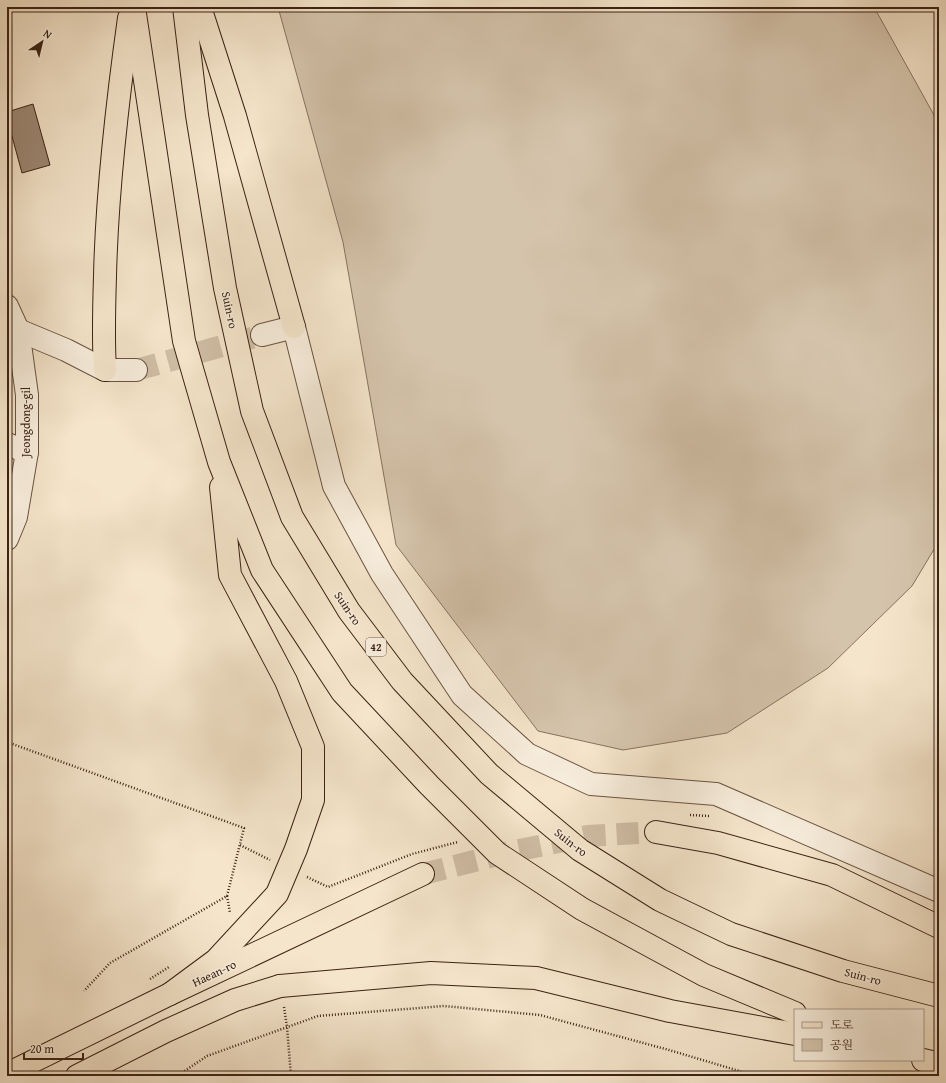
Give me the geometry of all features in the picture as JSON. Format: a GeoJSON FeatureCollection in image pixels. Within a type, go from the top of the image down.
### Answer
{"type":"FeatureCollection","features":[{"type":"Feature","properties":{"kind":"main road"},"geometry":{"type":"LineString","coordinates":[[106,370],[103,339],[106,231],[116,112],[130,7]]}},
{"type":"Feature","properties":{"kind":"main road"},"geometry":{"type":"LineString","coordinates":[[134,7],[184,341],[219,462],[262,570],[342,692],[429,785],[497,853],[582,909],[704,975],[794,1013]]}},
{"type":"Feature","properties":{"kind":"main road","name":"Suin-ro"},"geometry":{"type":"LineString","coordinates":[[184,7],[196,115],[223,272],[252,411],[292,517],[349,611],[402,681],[489,774],[580,850],[660,900],[731,934],[843,972],[939,996]]}},
{"type":"Feature","properties":{"kind":"main road"},"geometry":{"type":"LineString","coordinates":[[200,7],[235,116],[294,327]]}},
{"type":"Feature","properties":{"kind":"main road"},"geometry":{"type":"LineString","coordinates":[[170,994],[216,960],[277,894],[296,850],[313,800],[313,747],[286,681],[230,575],[219,462]]}},
{"type":"Feature","properties":{"kind":"main road"},"geometry":{"type":"LineString","coordinates":[[656,832],[718,842],[832,875],[939,926]]}},
{"type":"Feature","properties":{"kind":"main road","name":"Haean-ro"},"geometry":{"type":"LineString","coordinates":[[7,1074],[170,994],[423,874]]}},
{"type":"Feature","properties":{"kind":"main road"},"geometry":{"type":"LineString","coordinates":[[77,1076],[166,1031],[235,1000],[280,986],[431,973],[536,978],[670,1011],[794,1034]]}},
{"type":"Feature","properties":{"kind":"main road"},"geometry":{"type":"LineString","coordinates":[[924,1060],[939,1064]]}},
{"type":"Feature","properties":{"kind":"street","name":"Jeongdong-gil"},"geometry":{"type":"LineString","coordinates":[[7,306],[18,330],[27,396],[27,452],[16,517],[7,539]]}},
{"type":"Feature","properties":{"kind":"street"},"geometry":{"type":"LineString","coordinates":[[262,335],[294,327],[334,486],[382,574],[462,695],[527,754],[591,784],[716,794],[939,891]]}},
{"type":"Feature","properties":{"kind":"street"},"geometry":{"type":"LineString","coordinates":[[18,330],[66,350],[106,370],[136,370]]}},
{"type":"Feature","properties":{"kind":"street"},"geometry":{"type":"LineString","coordinates":[[7,444],[27,452]]}},
{"type":"Feature","properties":{"kind":"path"},"geometry":{"type":"LineString","coordinates":[[7,742],[244,828],[227,896],[231,913],[227,919]]}},
{"type":"Feature","properties":{"kind":"path"},"geometry":{"type":"LineString","coordinates":[[306,877],[328,887],[412,854],[465,840]]}},
{"type":"Feature","properties":{"kind":"path"},"geometry":{"type":"LineString","coordinates":[[240,845],[272,860]]}},
{"type":"Feature","properties":{"kind":"path"},"geometry":{"type":"LineString","coordinates":[[84,991],[110,963],[227,896]]}},
{"type":"Feature","properties":{"kind":"path"},"geometry":{"type":"LineString","coordinates":[[145,982],[171,966]]}},
{"type":"Feature","properties":{"kind":"path"},"geometry":{"type":"LineString","coordinates":[[176,1076],[207,1056],[318,1016],[444,1006],[540,1015],[756,1076]]}},
{"type":"Feature","properties":{"kind":"path"},"geometry":{"type":"LineString","coordinates":[[287,1027],[291,1076]]}},
{"type":"Feature","properties":{"kind":"green space"},"geometry":{"type":"Polygon","coordinates":[[[278,7],[874,7],[939,124],[939,541],[912,586],[828,668],[727,733],[623,750],[538,731],[396,545],[343,242],[278,7]]]}},
{"type":"Feature","properties":{"kind":"building"},"geometry":{"type":"Polygon","coordinates":[[[33,104],[50,165],[22,173],[7,118],[7,112],[33,104]]]}},
{"type":"Feature","properties":{"kind":"tunnel"},"geometry":{"type":"LineString","coordinates":[[136,370],[262,335]]}},
{"type":"Feature","properties":{"kind":"tunnel"},"geometry":{"type":"LineString","coordinates":[[423,874],[510,852],[588,836],[656,832]]}}]}
